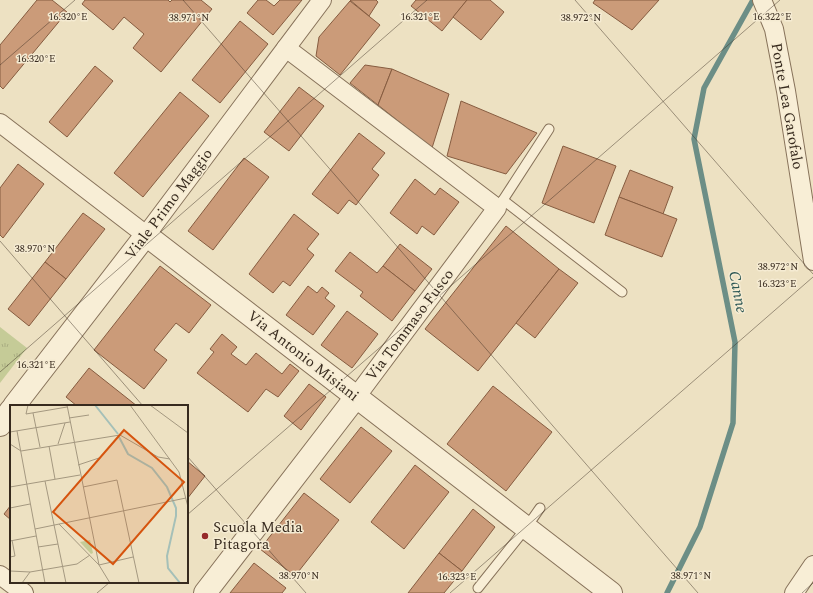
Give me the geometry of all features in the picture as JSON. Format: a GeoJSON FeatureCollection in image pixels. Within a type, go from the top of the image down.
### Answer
{"type":"FeatureCollection","features":[{"type":"Feature","properties":{"kind":"street","name":"Viale Primo Maggio"},"geometry":{"type":"LineString","coordinates":[[15,405],[146,235],[322,0]]}},
{"type":"Feature","properties":{"kind":"street","name":"Ponte Lea Garofalo"},"geometry":{"type":"LineString","coordinates":[[762,0],[774,29],[787,99],[813,261]]}},
{"type":"Feature","properties":{"kind":"street"},"geometry":{"type":"LineString","coordinates":[[286,48],[500,204]]}},
{"type":"Feature","properties":{"kind":"street","name":"Via Antonio Misiani"},"geometry":{"type":"LineString","coordinates":[[0,123],[609,591]]}},
{"type":"Feature","properties":{"kind":"street","name":"Via Tommaso Fusco"},"geometry":{"type":"LineString","coordinates":[[204,593],[356,396],[500,204]]}},
{"type":"Feature","properties":{"kind":"street"},"geometry":{"type":"LineString","coordinates":[[0,425],[10,411]]}},
{"type":"Feature","properties":{"kind":"street"},"geometry":{"type":"LineString","coordinates":[[794,593],[813,565]]}},
{"type":"Feature","properties":{"kind":"street"},"geometry":{"type":"LineString","coordinates":[[0,575],[10,582]]}},
{"type":"Feature","properties":{"kind":"street"},"geometry":{"type":"LineString","coordinates":[[11,583],[24,593]]}},
{"type":"Feature","properties":{"kind":"lane"},"geometry":{"type":"LineString","coordinates":[[549,129],[500,204],[622,292]]}},
{"type":"Feature","properties":{"kind":"lane"},"geometry":{"type":"LineString","coordinates":[[478,588],[540,508]]}},
{"type":"Feature","properties":{"kind":"green space"},"geometry":{"type":"Polygon","coordinates":[[[0,327],[27,348],[0,383],[0,327]]]}},
{"type":"Feature","properties":{"kind":"building"},"geometry":{"type":"Polygon","coordinates":[[[37,0],[52,0],[67,12],[3,89],[0,86],[0,45],[37,0]]]}},
{"type":"Feature","properties":{"kind":"building"},"geometry":{"type":"Polygon","coordinates":[[[85,0],[168,0],[170,2],[172,0],[201,0],[212,9],[161,72],[133,48],[144,34],[124,17],[113,30],[82,4],[85,0]]]}},
{"type":"Feature","properties":{"kind":"building"},"geometry":{"type":"Polygon","coordinates":[[[258,0],[266,0],[274,6],[280,0],[302,0],[273,35],[247,13],[258,0]]]}},
{"type":"Feature","properties":{"kind":"building"},"geometry":{"type":"Polygon","coordinates":[[[350,0],[376,0],[378,2],[369,16],[350,0]]]}},
{"type":"Feature","properties":{"kind":"building"},"geometry":{"type":"Polygon","coordinates":[[[416,0],[467,0],[442,31],[411,6],[416,0]]]}},
{"type":"Feature","properties":{"kind":"building"},"geometry":{"type":"Polygon","coordinates":[[[467,0],[490,0],[504,12],[481,40],[453,17],[467,0]]]}},
{"type":"Feature","properties":{"kind":"building"},"geometry":{"type":"Polygon","coordinates":[[[595,0],[659,0],[632,30],[593,3],[595,0]]]}},
{"type":"Feature","properties":{"kind":"building"},"geometry":{"type":"Polygon","coordinates":[[[350,1],[380,25],[340,75],[316,56],[319,37],[350,1]]]}},
{"type":"Feature","properties":{"kind":"building"},"geometry":{"type":"Polygon","coordinates":[[[240,21],[268,44],[220,103],[192,80],[240,21]]]}},
{"type":"Feature","properties":{"kind":"building"},"geometry":{"type":"Polygon","coordinates":[[[365,65],[392,69],[378,105],[350,83],[365,65]]]}},
{"type":"Feature","properties":{"kind":"building"},"geometry":{"type":"Polygon","coordinates":[[[95,66],[113,81],[67,137],[49,122],[95,66]]]}},
{"type":"Feature","properties":{"kind":"building"},"geometry":{"type":"Polygon","coordinates":[[[392,69],[449,94],[432,148],[378,105],[392,69]]]}},
{"type":"Feature","properties":{"kind":"building"},"geometry":{"type":"Polygon","coordinates":[[[299,87],[324,106],[289,151],[264,132],[299,87]]]}},
{"type":"Feature","properties":{"kind":"building"},"geometry":{"type":"Polygon","coordinates":[[[180,92],[209,116],[143,197],[114,173],[180,92]]]}},
{"type":"Feature","properties":{"kind":"building"},"geometry":{"type":"Polygon","coordinates":[[[461,101],[537,133],[506,174],[447,156],[461,101]]]}},
{"type":"Feature","properties":{"kind":"building"},"geometry":{"type":"Polygon","coordinates":[[[359,133],[385,153],[372,169],[379,175],[356,205],[349,200],[338,214],[312,194],[359,133]]]}},
{"type":"Feature","properties":{"kind":"building"},"geometry":{"type":"Polygon","coordinates":[[[563,146],[616,166],[594,223],[542,203],[563,146]]]}},
{"type":"Feature","properties":{"kind":"building"},"geometry":{"type":"Polygon","coordinates":[[[244,158],[269,177],[213,250],[188,231],[244,158]]]}},
{"type":"Feature","properties":{"kind":"building"},"geometry":{"type":"Polygon","coordinates":[[[18,164],[44,184],[3,238],[0,235],[0,188],[18,164]]]}},
{"type":"Feature","properties":{"kind":"building"},"geometry":{"type":"Polygon","coordinates":[[[630,170],[673,187],[663,214],[619,197],[630,170]]]}},
{"type":"Feature","properties":{"kind":"building"},"geometry":{"type":"Polygon","coordinates":[[[415,179],[435,195],[440,188],[459,202],[434,235],[422,226],[417,234],[390,213],[415,179]]]}},
{"type":"Feature","properties":{"kind":"building"},"geometry":{"type":"Polygon","coordinates":[[[619,197],[677,219],[662,257],[605,235],[619,197]]]}},
{"type":"Feature","properties":{"kind":"building"},"geometry":{"type":"Polygon","coordinates":[[[83,213],[105,229],[66,279],[45,262],[83,213]]]}},
{"type":"Feature","properties":{"kind":"building"},"geometry":{"type":"Polygon","coordinates":[[[294,214],[319,234],[307,249],[314,255],[290,286],[283,281],[273,293],[249,274],[294,214]]]}},
{"type":"Feature","properties":{"kind":"building"},"geometry":{"type":"Polygon","coordinates":[[[506,226],[559,269],[478,371],[425,329],[506,226]]]}},
{"type":"Feature","properties":{"kind":"building"},"geometry":{"type":"Polygon","coordinates":[[[400,244],[432,269],[415,291],[383,266],[400,244]]]}},
{"type":"Feature","properties":{"kind":"building"},"geometry":{"type":"Polygon","coordinates":[[[350,252],[377,273],[383,266],[415,291],[392,321],[360,296],[363,292],[335,271],[350,252]]]}},
{"type":"Feature","properties":{"kind":"building"},"geometry":{"type":"Polygon","coordinates":[[[45,262],[66,279],[29,326],[8,309],[45,262]]]}},
{"type":"Feature","properties":{"kind":"building"},"geometry":{"type":"Polygon","coordinates":[[[160,266],[211,305],[189,333],[176,323],[154,350],[167,360],[144,389],[94,350],[160,266]]]}},
{"type":"Feature","properties":{"kind":"building"},"geometry":{"type":"Polygon","coordinates":[[[559,269],[578,283],[535,338],[516,323],[559,269]]]}},
{"type":"Feature","properties":{"kind":"building"},"geometry":{"type":"Polygon","coordinates":[[[308,286],[317,293],[322,287],[329,293],[325,298],[335,306],[313,335],[286,315],[308,286]]]}},
{"type":"Feature","properties":{"kind":"building"},"geometry":{"type":"Polygon","coordinates":[[[347,311],[378,334],[352,368],[321,345],[347,311]]]}},
{"type":"Feature","properties":{"kind":"building"},"geometry":{"type":"Polygon","coordinates":[[[222,334],[237,347],[231,354],[246,365],[256,353],[282,374],[290,364],[299,371],[278,397],[266,389],[248,412],[197,373],[214,352],[210,349],[222,334]]]}},
{"type":"Feature","properties":{"kind":"building"},"geometry":{"type":"Polygon","coordinates":[[[89,368],[136,405],[76,405],[66,397],[89,368]]]}},
{"type":"Feature","properties":{"kind":"building"},"geometry":{"type":"Polygon","coordinates":[[[309,384],[326,397],[301,430],[284,416],[309,384]]]}},
{"type":"Feature","properties":{"kind":"building"},"geometry":{"type":"Polygon","coordinates":[[[493,386],[552,432],[506,491],[447,444],[493,386]]]}},
{"type":"Feature","properties":{"kind":"building"},"geometry":{"type":"Polygon","coordinates":[[[361,427],[392,451],[350,503],[320,479],[361,427]]]}},
{"type":"Feature","properties":{"kind":"building"},"geometry":{"type":"Polygon","coordinates":[[[188,462],[205,476],[188,498],[188,462]]]}},
{"type":"Feature","properties":{"kind":"building"},"geometry":{"type":"Polygon","coordinates":[[[415,465],[449,492],[404,549],[371,522],[415,465]]]}},
{"type":"Feature","properties":{"kind":"building"},"geometry":{"type":"Polygon","coordinates":[[[304,493],[339,520],[295,576],[260,549],[304,493]]]}},
{"type":"Feature","properties":{"kind":"building"},"geometry":{"type":"Polygon","coordinates":[[[10,506],[10,519],[4,514],[10,506]]]}},
{"type":"Feature","properties":{"kind":"building"},"geometry":{"type":"Polygon","coordinates":[[[473,509],[495,527],[462,571],[439,553],[473,509]]]}},
{"type":"Feature","properties":{"kind":"building"},"geometry":{"type":"Polygon","coordinates":[[[439,553],[462,571],[444,593],[408,593],[439,553]]]}},
{"type":"Feature","properties":{"kind":"building"},"geometry":{"type":"Polygon","coordinates":[[[254,563],[286,588],[282,593],[230,593],[254,563]]]}},
{"type":"Feature","properties":{"kind":"waterway","name":"Canne"},"geometry":{"type":"LineString","coordinates":[[667,593],[700,527],[733,423],[735,342],[694,139],[704,88],[753,0]]}},
{"type":"Feature","properties":{"kind":"place","name":"Scuola Media Pitagora"},"geometry":{"type":"Point","coordinates":[205,536]}}]}
